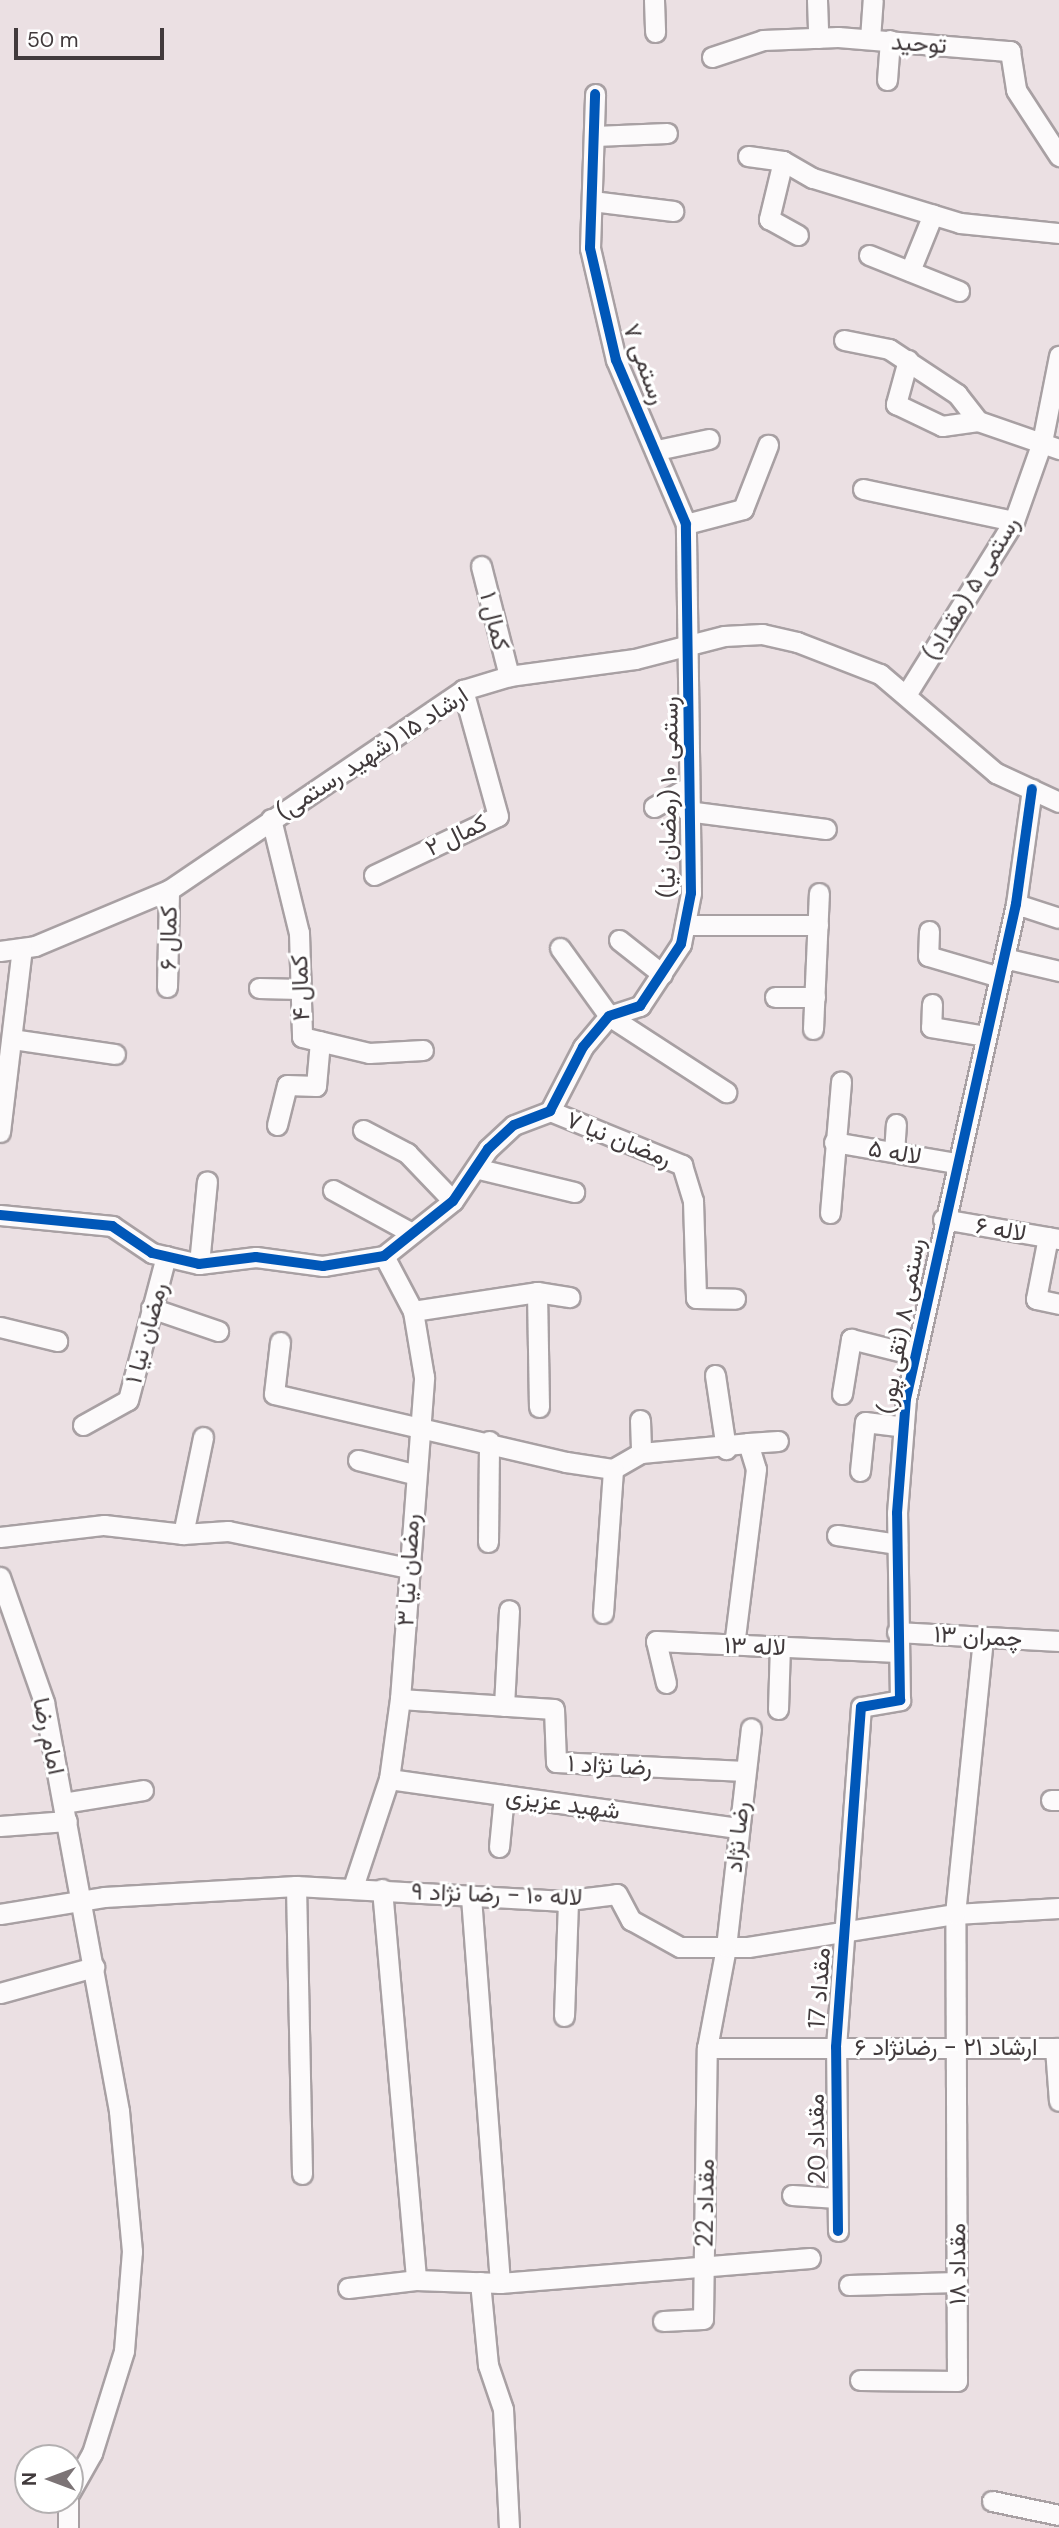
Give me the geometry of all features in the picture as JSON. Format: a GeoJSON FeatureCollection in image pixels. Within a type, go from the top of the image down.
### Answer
{"type":"FeatureCollection","features":[{"type":"Feature","properties":{"kind":"street"},"geometry":{"type":"LineString","coordinates":[[654,0],[655,32]]}},
{"type":"Feature","properties":{"kind":"street"},"geometry":{"type":"LineString","coordinates":[[817,0],[818,38]]}},
{"type":"Feature","properties":{"kind":"street"},"geometry":{"type":"LineString","coordinates":[[870,39],[873,0]]}},
{"type":"Feature","properties":{"kind":"street","name":"توحید"},"geometry":{"type":"LineString","coordinates":[[712,57],[763,40],[818,38],[890,40],[1010,51],[1016,90],[1059,156]]}},
{"type":"Feature","properties":{"kind":"street"},"geometry":{"type":"LineString","coordinates":[[887,80],[890,40]]}},
{"type":"Feature","properties":{"kind":"street","name":"رستمی ۷"},"geometry":{"type":"LineString","coordinates":[[595,94],[590,248],[616,360],[657,450],[686,524],[690,643]]}},
{"type":"Feature","properties":{"kind":"street"},"geometry":{"type":"LineString","coordinates":[[595,135],[667,133]]}},
{"type":"Feature","properties":{"kind":"street"},"geometry":{"type":"LineString","coordinates":[[748,156],[783,161],[813,178],[933,214],[1021,233],[1059,233]]}},
{"type":"Feature","properties":{"kind":"street"},"geometry":{"type":"LineString","coordinates":[[783,161],[769,219],[798,235]]}},
{"type":"Feature","properties":{"kind":"street"},"geometry":{"type":"LineString","coordinates":[[592,201],[673,211]]}},
{"type":"Feature","properties":{"kind":"street"},"geometry":{"type":"LineString","coordinates":[[910,271],[933,214]]}},
{"type":"Feature","properties":{"kind":"street"},"geometry":{"type":"LineString","coordinates":[[869,255],[959,291]]}},
{"type":"Feature","properties":{"kind":"street"},"geometry":{"type":"LineString","coordinates":[[844,340],[889,349],[908,360],[957,394],[978,421]]}},
{"type":"Feature","properties":{"kind":"street","name":"رستمی ۵ (مقداد)"},"geometry":{"type":"LineString","coordinates":[[906,695],[1014,521],[1050,446],[1059,356]]}},
{"type":"Feature","properties":{"kind":"street"},"geometry":{"type":"LineString","coordinates":[[908,360],[896,404],[942,426],[978,421],[1050,446]]}},
{"type":"Feature","properties":{"kind":"street"},"geometry":{"type":"LineString","coordinates":[[657,450],[709,439]]}},
{"type":"Feature","properties":{"kind":"street"},"geometry":{"type":"LineString","coordinates":[[686,524],[743,509],[768,445]]}},
{"type":"Feature","properties":{"kind":"street"},"geometry":{"type":"LineString","coordinates":[[863,489],[1014,521]]}},
{"type":"Feature","properties":{"kind":"street","name":"کمال ۱"},"geometry":{"type":"LineString","coordinates":[[481,566],[509,676]]}},
{"type":"Feature","properties":{"kind":"street","name":"ارشاد ۱۵ (شهید رستمی)"},"geometry":{"type":"LineString","coordinates":[[0,951],[22,948],[169,890],[463,691],[509,676],[635,659],[690,643],[762,634],[797,642],[880,674],[996,773],[1059,802]]}},
{"type":"Feature","properties":{"kind":"street","name":"رستمی ۱۰ (رمضان نیا)"},"geometry":{"type":"LineString","coordinates":[[550,1111],[583,1047],[609,1016],[640,1006],[662,974],[685,925],[691,894],[687,811],[690,643]]}},
{"type":"Feature","properties":{"kind":"street","name":"کمال ۲"},"geometry":{"type":"LineString","coordinates":[[374,875],[498,816],[463,691]]}},
{"type":"Feature","properties":{"kind":"street"},"geometry":{"type":"LineString","coordinates":[[654,807],[688,787]]}},
{"type":"Feature","properties":{"kind":"street","name":"رستمی ۸ (تقی پور)"},"geometry":{"type":"LineString","coordinates":[[844,1932],[862,1707],[900,1700],[897,1544],[904,1427],[915,1355],[943,1219],[1016,904],[1032,789]]}},
{"type":"Feature","properties":{"kind":"street"},"geometry":{"type":"LineString","coordinates":[[687,811],[826,829]]}},
{"type":"Feature","properties":{"kind":"street","name":"کمال ۴"},"geometry":{"type":"LineString","coordinates":[[271,819],[299,933],[302,1037],[369,1053],[423,1050]]}},
{"type":"Feature","properties":{"kind":"street","name":"کمال ۶"},"geometry":{"type":"LineString","coordinates":[[167,987],[169,890]]}},
{"type":"Feature","properties":{"kind":"street"},"geometry":{"type":"LineString","coordinates":[[813,1029],[819,893]]}},
{"type":"Feature","properties":{"kind":"street"},"geometry":{"type":"LineString","coordinates":[[1016,904],[1059,918]]}},
{"type":"Feature","properties":{"kind":"street"},"geometry":{"type":"LineString","coordinates":[[685,925],[818,925]]}},
{"type":"Feature","properties":{"kind":"street"},"geometry":{"type":"LineString","coordinates":[[929,931],[928,956],[1002,967],[1059,971]]}},
{"type":"Feature","properties":{"kind":"street"},"geometry":{"type":"LineString","coordinates":[[619,940],[662,974]]}},
{"type":"Feature","properties":{"kind":"street"},"geometry":{"type":"LineString","coordinates":[[0,1132],[22,948]]}},
{"type":"Feature","properties":{"kind":"street"},"geometry":{"type":"LineString","coordinates":[[560,948],[609,1016],[726,1092]]}},
{"type":"Feature","properties":{"kind":"street"},"geometry":{"type":"LineString","coordinates":[[259,988],[300,989]]}},
{"type":"Feature","properties":{"kind":"street"},"geometry":{"type":"LineString","coordinates":[[775,997],[815,997]]}},
{"type":"Feature","properties":{"kind":"street"},"geometry":{"type":"LineString","coordinates":[[932,1004],[931,1027],[986,1037]]}},
{"type":"Feature","properties":{"kind":"street"},"geometry":{"type":"LineString","coordinates":[[12,1039],[115,1054]]}},
{"type":"Feature","properties":{"kind":"street"},"geometry":{"type":"LineString","coordinates":[[277,1125],[287,1085],[317,1086],[320,1041]]}},
{"type":"Feature","properties":{"kind":"street"},"geometry":{"type":"LineString","coordinates":[[830,1213],[841,1081]]}},
{"type":"Feature","properties":{"kind":"street"},"geometry":{"type":"LineString","coordinates":[[0,1215],[113,1226],[166,1256],[199,1264],[256,1257],[323,1266],[398,1245],[453,1201],[479,1169],[488,1149],[514,1125],[550,1111]]}},
{"type":"Feature","properties":{"kind":"street","name":"رمضان نیا ۷"},"geometry":{"type":"LineString","coordinates":[[550,1111],[682,1165],[693,1201],[696,1298],[735,1299]]}},
{"type":"Feature","properties":{"kind":"street"},"geometry":{"type":"LineString","coordinates":[[894,1152],[896,1124]]}},
{"type":"Feature","properties":{"kind":"street"},"geometry":{"type":"LineString","coordinates":[[363,1130],[407,1153],[453,1201]]}},
{"type":"Feature","properties":{"kind":"street","name":"لاله ۵"},"geometry":{"type":"LineString","coordinates":[[834,1142],[956,1163]]}},
{"type":"Feature","properties":{"kind":"street"},"geometry":{"type":"LineString","coordinates":[[479,1169],[574,1192]]}},
{"type":"Feature","properties":{"kind":"street"},"geometry":{"type":"LineString","coordinates":[[199,1264],[207,1181]]}},
{"type":"Feature","properties":{"kind":"street"},"geometry":{"type":"LineString","coordinates":[[332,1190],[398,1245]]}},
{"type":"Feature","properties":{"kind":"street","name":"لاله ۶"},"geometry":{"type":"LineString","coordinates":[[943,1219],[1053,1238]]}},
{"type":"Feature","properties":{"kind":"street"},"geometry":{"type":"LineString","coordinates":[[1053,1238],[1036,1299],[1059,1304]]}},
{"type":"Feature","properties":{"kind":"street","name":"رمضان نیا ۳"},"geometry":{"type":"LineString","coordinates":[[353,1886],[389,1779],[400,1699],[413,1474],[424,1377],[398,1245]]}},
{"type":"Feature","properties":{"kind":"street","name":"رمضان نیا ۱"},"geometry":{"type":"LineString","coordinates":[[83,1425],[128,1400],[166,1256]]}},
{"type":"Feature","properties":{"kind":"street"},"geometry":{"type":"LineString","coordinates":[[413,1311],[537,1292],[570,1297]]}},
{"type":"Feature","properties":{"kind":"street"},"geometry":{"type":"LineString","coordinates":[[537,1292],[539,1406]]}},
{"type":"Feature","properties":{"kind":"street"},"geometry":{"type":"LineString","coordinates":[[151,1308],[218,1331]]}},
{"type":"Feature","properties":{"kind":"street"},"geometry":{"type":"LineString","coordinates":[[0,1327],[57,1341]]}},
{"type":"Feature","properties":{"kind":"street"},"geometry":{"type":"LineString","coordinates":[[842,1394],[851,1339],[915,1355]]}},
{"type":"Feature","properties":{"kind":"street"},"geometry":{"type":"LineString","coordinates":[[280,1342],[274,1394],[613,1469],[641,1453],[726,1449],[748,1443],[778,1441]]}},
{"type":"Feature","properties":{"kind":"street"},"geometry":{"type":"LineString","coordinates":[[715,1376],[726,1449]]}},
{"type":"Feature","properties":{"kind":"street"},"geometry":{"type":"LineString","coordinates":[[640,1420],[641,1453]]}},
{"type":"Feature","properties":{"kind":"street"},"geometry":{"type":"LineString","coordinates":[[860,1471],[864,1422],[904,1427]]}},
{"type":"Feature","properties":{"kind":"street"},"geometry":{"type":"LineString","coordinates":[[183,1534],[203,1437]]}},
{"type":"Feature","properties":{"kind":"street"},"geometry":{"type":"LineString","coordinates":[[488,1542],[489,1441]]}},
{"type":"Feature","properties":{"kind":"street"},"geometry":{"type":"LineString","coordinates":[[734,1645],[756,1469],[748,1443]]}},
{"type":"Feature","properties":{"kind":"street"},"geometry":{"type":"LineString","coordinates":[[358,1460],[413,1474]]}},
{"type":"Feature","properties":{"kind":"street"},"geometry":{"type":"LineString","coordinates":[[603,1613],[613,1469]]}},
{"type":"Feature","properties":{"kind":"street"},"geometry":{"type":"LineString","coordinates":[[0,1537],[104,1525],[183,1534],[228,1531],[408,1568]]}},
{"type":"Feature","properties":{"kind":"street"},"geometry":{"type":"LineString","coordinates":[[837,1535],[897,1544]]}},
{"type":"Feature","properties":{"kind":"street","name":"امام رضا"},"geometry":{"type":"LineString","coordinates":[[0,1577],[44,1702],[119,2111],[132,2251],[124,2351],[92,2453],[84,2467]]}},
{"type":"Feature","properties":{"kind":"street"},"geometry":{"type":"LineString","coordinates":[[504,1706],[509,1610]]}},
{"type":"Feature","properties":{"kind":"street","name":"چمران ۱۳"},"geometry":{"type":"LineString","coordinates":[[897,1632],[1059,1641]]}},
{"type":"Feature","properties":{"kind":"street","name":"مقداد ۱۸"},"geometry":{"type":"LineString","coordinates":[[860,2380],[957,2381],[955,1914],[983,1637]]}},
{"type":"Feature","properties":{"kind":"street","name":"لاله ۱۳"},"geometry":{"type":"LineString","coordinates":[[666,1683],[656,1641],[898,1652]]}},
{"type":"Feature","properties":{"kind":"street"},"geometry":{"type":"LineString","coordinates":[[778,1709],[780,1647]]}},
{"type":"Feature","properties":{"kind":"street","name":"رضا نژاد ۱"},"geometry":{"type":"LineString","coordinates":[[400,1699],[554,1709],[556,1762],[745,1771]]}},
{"type":"Feature","properties":{"kind":"street","name":"رضا نژاد"},"geometry":{"type":"LineString","coordinates":[[707,2048],[726,1947],[751,1728]]}},
{"type":"Feature","properties":{"kind":"street","name":"شهید عزیزی"},"geometry":{"type":"LineString","coordinates":[[389,1779],[738,1828]]}},
{"type":"Feature","properties":{"kind":"street"},"geometry":{"type":"LineString","coordinates":[[0,1826],[65,1812],[143,1790]]}},
{"type":"Feature","properties":{"kind":"street"},"geometry":{"type":"LineString","coordinates":[[499,1847],[504,1795]]}},
{"type":"Feature","properties":{"kind":"street"},"geometry":{"type":"LineString","coordinates":[[296,1886],[302,2174]]}},
{"type":"Feature","properties":{"kind":"street","name":"لاله ۱۰ - رضا نژاد ۹"},"geometry":{"type":"LineString","coordinates":[[0,1914],[78,1899],[296,1886],[353,1886],[471,1896],[568,1900],[617,1894],[631,1920],[680,1947],[726,1947],[955,1914],[1059,1908]]}},
{"type":"Feature","properties":{"kind":"street"},"geometry":{"type":"LineString","coordinates":[[382,1889],[416,2280]]}},
{"type":"Feature","properties":{"kind":"street"},"geometry":{"type":"LineString","coordinates":[[471,1896],[500,2283]]}},
{"type":"Feature","properties":{"kind":"street"},"geometry":{"type":"LineString","coordinates":[[564,2016],[568,1900]]}},
{"type":"Feature","properties":{"kind":"street","name":"مقداد 17"},"geometry":{"type":"LineString","coordinates":[[836,2047],[844,1932]]}},
{"type":"Feature","properties":{"kind":"street"},"geometry":{"type":"LineString","coordinates":[[0,1993],[94,1967]]}},
{"type":"Feature","properties":{"kind":"street","name":"مقداد 20"},"geometry":{"type":"LineString","coordinates":[[836,2047],[838,2231]]}},
{"type":"Feature","properties":{"kind":"street","name":"ارشاد ۲۱ - رضانژاد ۶"},"geometry":{"type":"LineString","coordinates":[[707,2048],[1057,2048]]}},
{"type":"Feature","properties":{"kind":"street","name":"مقداد 22"},"geometry":{"type":"LineString","coordinates":[[663,2322],[703,2319],[707,2048]]}},
{"type":"Feature","properties":{"kind":"street"},"geometry":{"type":"LineString","coordinates":[[1057,2048],[1059,2101]]}},
{"type":"Feature","properties":{"kind":"street"},"geometry":{"type":"LineString","coordinates":[[792,2195],[837,2198]]}},
{"type":"Feature","properties":{"kind":"street"},"geometry":{"type":"LineString","coordinates":[[348,2288],[416,2280],[500,2283],[704,2262],[810,2259]]}},
{"type":"Feature","properties":{"kind":"street"},"geometry":{"type":"LineString","coordinates":[[480,2282],[488,2365],[503,2409],[509,2528]]}},
{"type":"Feature","properties":{"kind":"street"},"geometry":{"type":"LineString","coordinates":[[849,2285],[957,2282]]}},
{"type":"Feature","properties":{"kind":"street"},"geometry":{"type":"LineString","coordinates":[[992,2501],[1059,2515]]}},
{"type":"Feature","properties":{"kind":"cycle path"},"geometry":{"type":"LineString","coordinates":[[0,1215],[112,1226],[152,1253],[199,1264],[256,1257],[323,1266],[384,1256],[453,1201],[488,1149],[514,1125],[550,1111],[583,1047],[609,1016],[640,1006],[681,944],[691,893],[686,524],[616,360],[590,248],[595,94]]}},
{"type":"Feature","properties":{"kind":"cycle path"},"geometry":{"type":"LineString","coordinates":[[838,2231],[836,2047],[861,1707],[900,1700],[897,1513],[906,1399],[1016,904],[1032,789]]}}]}
